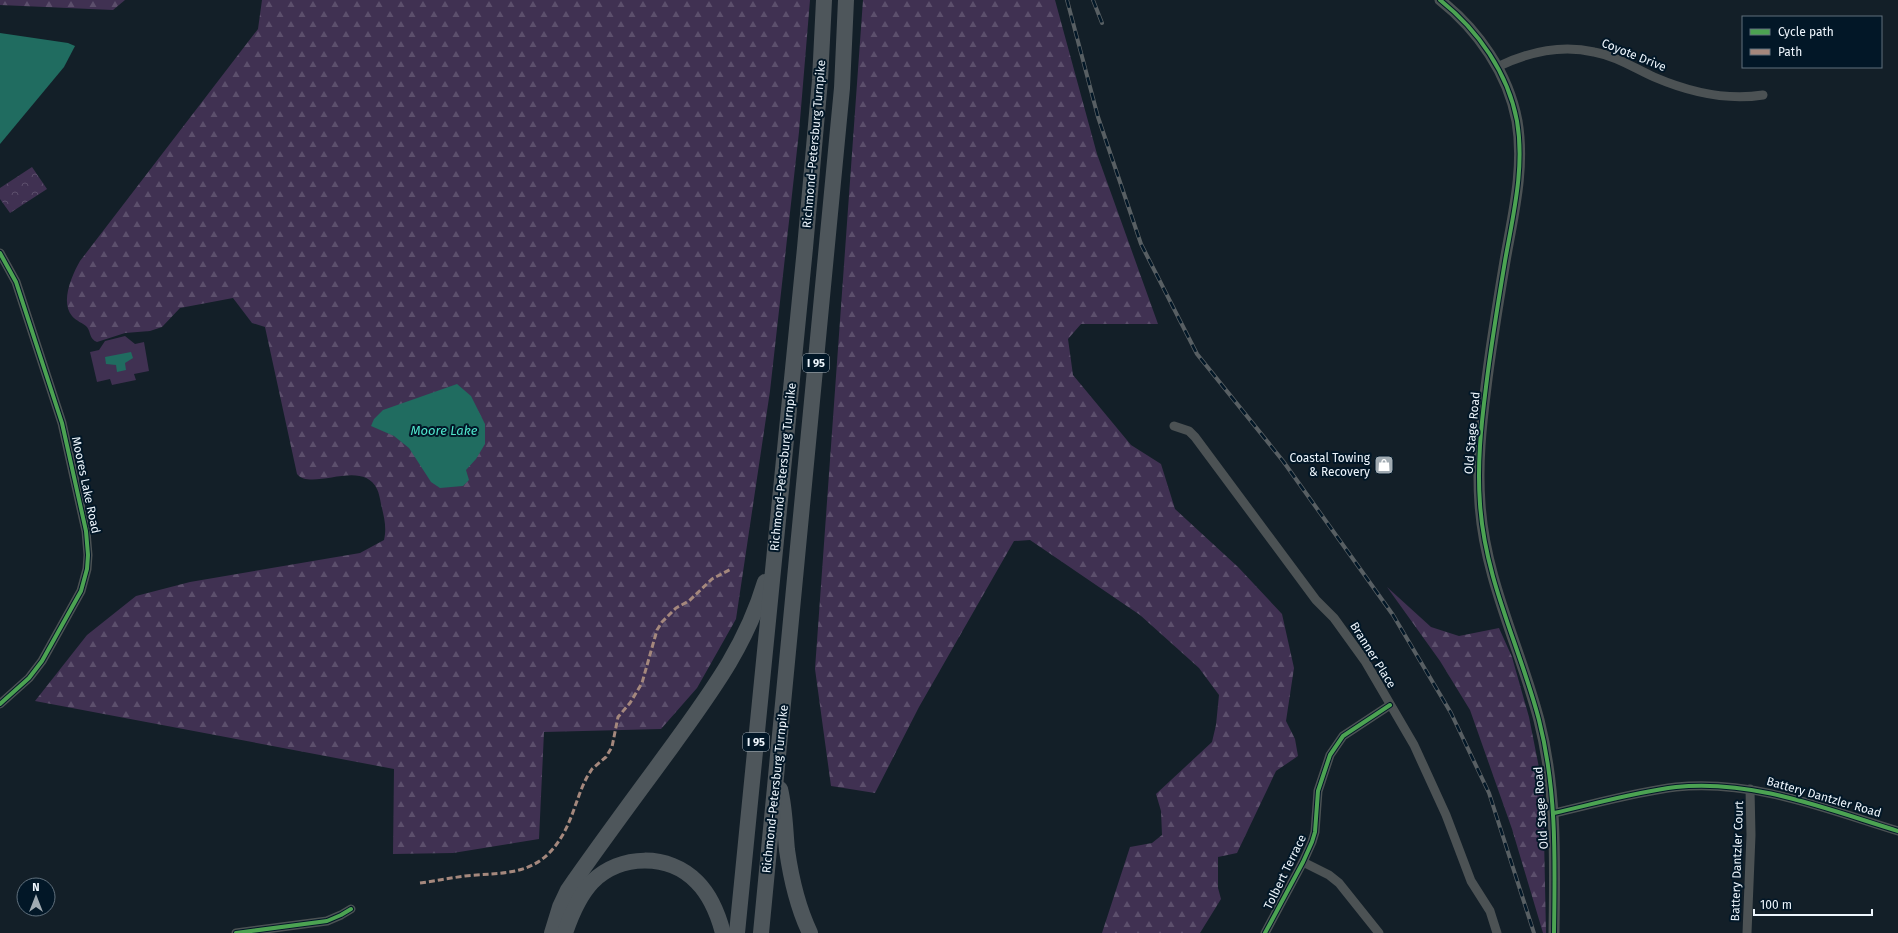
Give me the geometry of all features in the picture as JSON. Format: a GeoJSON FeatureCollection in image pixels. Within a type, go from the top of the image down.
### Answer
{"type":"FeatureCollection","features":[{"type":"Feature","properties":{"kind":"highway","name":"Richmond-Petersburg Turnpike"},"geometry":{"type":"LineString","coordinates":[[737,933],[814,143],[824,0]]}},
{"type":"Feature","properties":{"kind":"highway","name":"Richmond-Petersburg Turnpike"},"geometry":{"type":"LineString","coordinates":[[761,933],[842,88],[846,0]]}},
{"type":"Feature","properties":{"kind":"highway"},"geometry":{"type":"LineString","coordinates":[[552,933],[560,907],[568,890],[698,710],[737,652],[753,620],[775,550]]}},
{"type":"Feature","properties":{"kind":"highway"},"geometry":{"type":"LineString","coordinates":[[776,776],[783,800],[793,881],[802,913],[810,933]]}},
{"type":"Feature","properties":{"kind":"highway"},"geometry":{"type":"LineString","coordinates":[[565,933],[569,920],[580,898],[592,882],[602,874],[624,864],[649,861],[671,865],[681,870],[698,883],[714,908],[723,933]]}},
{"type":"Feature","properties":{"kind":"street","name":"Old Stage Road"},"geometry":{"type":"LineString","coordinates":[[1440,0],[1466,23],[1478,37],[1497,67],[1504,82],[1516,119],[1520,150],[1519,174],[1498,304],[1479,450],[1480,504],[1486,553],[1496,591],[1539,719],[1552,782],[1554,813],[1554,933]]}},
{"type":"Feature","properties":{"kind":"street","name":"Coyote Drive"},"geometry":{"type":"LineString","coordinates":[[1497,67],[1513,59],[1538,51],[1553,49],[1584,50],[1614,58],[1654,77],[1705,94],[1732,98],[1764,95]]}},
{"type":"Feature","properties":{"kind":"street","name":"Moores Lake Road"},"geometry":{"type":"LineString","coordinates":[[0,252],[16,282],[62,423],[86,531],[88,555],[87,569],[81,591],[42,661],[26,682],[0,704]]}},
{"type":"Feature","properties":{"kind":"street","name":"Branner Place"},"geometry":{"type":"LineString","coordinates":[[1174,426],[1189,431],[1195,437],[1316,600],[1334,618],[1365,661],[1414,745],[1446,815],[1471,881],[1490,911],[1497,933]]}},
{"type":"Feature","properties":{"kind":"street","name":"Tolbert Terrace"},"geometry":{"type":"LineString","coordinates":[[1265,933],[1303,862],[1315,832],[1318,791],[1330,755],[1343,736],[1390,705]]}},
{"type":"Feature","properties":{"kind":"street","name":"Battery Dantzler Road"},"geometry":{"type":"LineString","coordinates":[[1554,813],[1642,793],[1677,787],[1718,786],[1750,789],[1788,798],[1898,831]]}},
{"type":"Feature","properties":{"kind":"street","name":"Battery Dantzler Court"},"geometry":{"type":"LineString","coordinates":[[1747,933],[1751,835],[1750,789]]}},
{"type":"Feature","properties":{"kind":"street"},"geometry":{"type":"LineString","coordinates":[[1303,862],[1329,875],[1338,883],[1379,933]]}},
{"type":"Feature","properties":{"kind":"street"},"geometry":{"type":"LineString","coordinates":[[236,933],[327,921],[351,909]]}},
{"type":"Feature","properties":{"kind":"green space"},"geometry":{"type":"Polygon","coordinates":[[[0,0],[125,0],[113,10],[0,5],[0,0]]]}},
{"type":"Feature","properties":{"kind":"green space"},"geometry":{"type":"Polygon","coordinates":[[[262,0],[810,0],[799,132],[770,391],[736,619],[697,688],[661,729],[544,732],[539,839],[453,853],[393,854],[394,769],[35,701],[87,635],[136,596],[190,582],[360,553],[384,540],[385,522],[379,496],[377,489],[370,480],[360,476],[349,475],[314,480],[304,479],[297,474],[265,327],[252,323],[233,298],[180,308],[162,327],[150,331],[125,333],[97,342],[91,337],[87,327],[72,316],[67,303],[68,288],[80,261],[258,29],[262,0]]]}},
{"type":"Feature","properties":{"kind":"green space"},"geometry":{"type":"Polygon","coordinates":[[[863,0],[1055,0],[1097,154],[1158,324],[1081,324],[1068,339],[1073,375],[1131,445],[1161,464],[1175,509],[1238,567],[1282,614],[1294,668],[1286,721],[1295,739],[1298,756],[1276,771],[1237,853],[1218,857],[1218,888],[1221,899],[1200,933],[1102,933],[1130,847],[1152,843],[1162,835],[1161,811],[1156,794],[1212,742],[1216,725],[1219,695],[1199,668],[1140,615],[1030,540],[1014,541],[919,707],[875,793],[831,786],[815,669],[863,0]]]}},
{"type":"Feature","properties":{"kind":"green space"},"geometry":{"type":"Polygon","coordinates":[[[32,167],[47,189],[10,213],[0,199],[0,188],[32,167]]]}},
{"type":"Feature","properties":{"kind":"green space"},"geometry":{"type":"Polygon","coordinates":[[[125,336],[135,344],[144,342],[149,371],[134,374],[136,380],[112,385],[110,379],[97,382],[90,352],[99,350],[105,341],[125,336]]]}},
{"type":"Feature","properties":{"kind":"green space"},"geometry":{"type":"Polygon","coordinates":[[[1387,587],[1431,627],[1459,636],[1499,628],[1512,657],[1529,717],[1543,788],[1546,933],[1543,933],[1512,829],[1470,710],[1440,661],[1387,587]]]}},
{"type":"Feature","properties":{"kind":"water"},"geometry":{"type":"Polygon","coordinates":[[[0,33],[68,43],[75,46],[64,67],[0,144],[0,33]]]}},
{"type":"Feature","properties":{"kind":"water"},"geometry":{"type":"Polygon","coordinates":[[[131,352],[133,358],[125,363],[126,370],[117,372],[116,365],[106,364],[105,357],[131,352]]]}},
{"type":"Feature","properties":{"kind":"water","name":"Moore Lake"},"geometry":{"type":"Polygon","coordinates":[[[457,384],[471,396],[485,424],[485,444],[476,459],[466,470],[469,480],[463,486],[440,488],[431,482],[409,448],[394,436],[371,426],[374,419],[383,410],[457,384]]]}},
{"type":"Feature","properties":{"kind":"railway"},"geometry":{"type":"LineString","coordinates":[[1067,0],[1098,117],[1141,244],[1197,354],[1283,461],[1393,615],[1451,713],[1489,793],[1534,933]]}},
{"type":"Feature","properties":{"kind":"railway"},"geometry":{"type":"LineString","coordinates":[[1093,0],[1102,23]]}},
{"type":"Feature","properties":{"kind":"marked path"},"geometry":{"type":"LineString","coordinates":[[420,883],[520,870],[531,866],[553,849],[566,829],[587,777],[592,769],[606,757],[612,747],[618,717],[630,703],[642,683],[657,630],[662,622],[676,608],[689,601],[712,579],[731,569]]}},
{"type":"Feature","properties":{"kind":"cycle path"},"geometry":{"type":"LineString","coordinates":[[1440,0],[1467,25],[1489,54],[1507,86],[1517,121],[1520,156],[1519,174],[1488,371],[1480,446],[1479,489],[1483,532],[1489,560],[1504,613],[1531,693],[1545,747],[1554,826],[1554,933]]}},
{"type":"Feature","properties":{"kind":"cycle path"},"geometry":{"type":"LineString","coordinates":[[0,253],[16,282],[62,423],[86,531],[88,555],[87,569],[81,591],[42,661],[29,678],[0,704]]}},
{"type":"Feature","properties":{"kind":"cycle path"},"geometry":{"type":"LineString","coordinates":[[1265,933],[1312,842],[1315,832],[1318,791],[1330,755],[1343,736],[1390,705]]}},
{"type":"Feature","properties":{"kind":"cycle path"},"geometry":{"type":"LineString","coordinates":[[1554,813],[1615,798],[1676,787],[1733,787],[1816,805],[1898,831]]}},
{"type":"Feature","properties":{"kind":"cycle path"},"geometry":{"type":"LineString","coordinates":[[236,933],[327,921],[351,909]]}},
{"type":"Feature","properties":{"kind":"place","name":"Coastal Towing & Recovery"},"geometry":{"type":"Point","coordinates":[1384,465]}}]}
